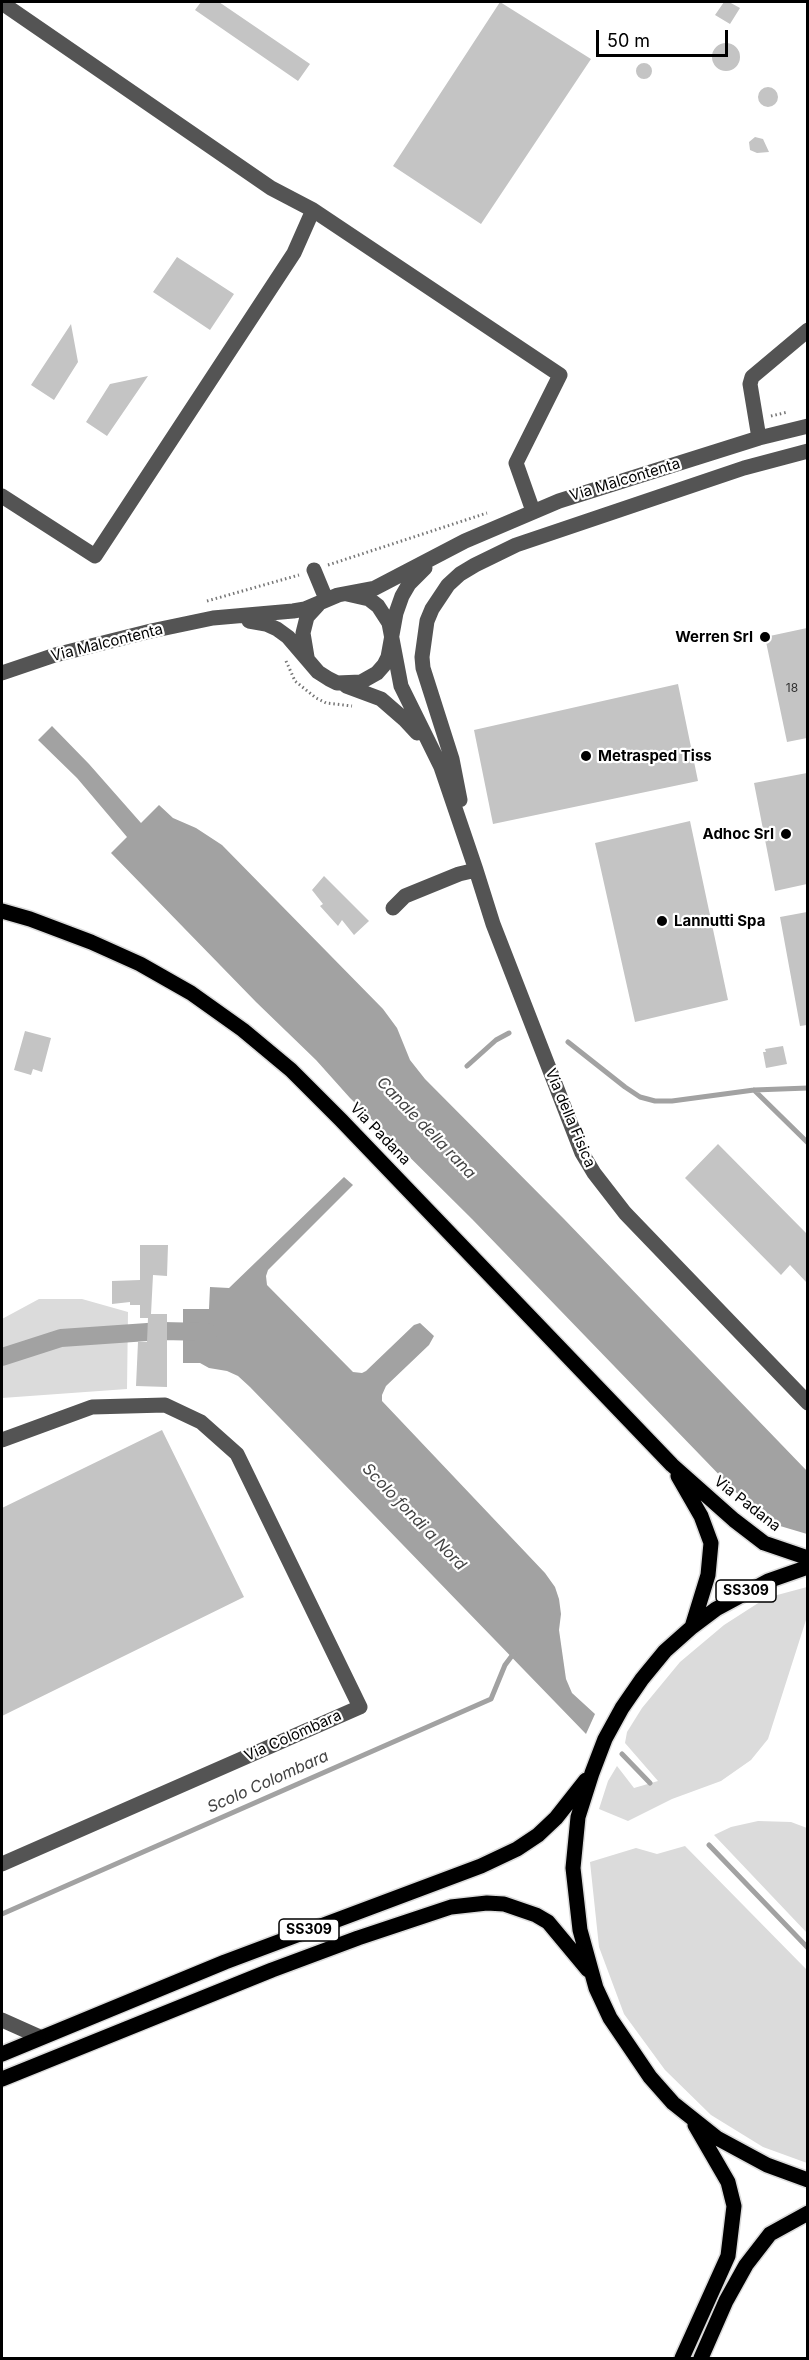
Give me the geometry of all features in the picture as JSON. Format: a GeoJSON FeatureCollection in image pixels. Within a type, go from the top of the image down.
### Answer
{"type":"FeatureCollection","features":[{"type":"Feature","properties":{"kind":"main road","name":"Via Padana"},"geometry":{"type":"LineString","coordinates":[[2,911],[91,942],[140,964],[191,993],[243,1030],[291,1070],[341,1120],[672,1465],[734,1520],[764,1543],[807,1558]]}},
{"type":"Feature","properties":{"kind":"main road","name":"Via Padana"},"geometry":{"type":"LineString","coordinates":[[672,1465],[701,1516],[711,1543],[708,1575],[692,1627]]}},
{"type":"Feature","properties":{"kind":"main road","name":"SS309"},"geometry":{"type":"LineString","coordinates":[[807,1567],[768,1581],[741,1594],[692,1627],[665,1652],[635,1688],[605,1739],[592,1773],[578,1817],[573,1868],[580,1930],[591,1972],[610,2018],[629,2049],[650,2077],[692,2120],[744,2154],[807,2180]]}},
{"type":"Feature","properties":{"kind":"main road","name":"SS309"},"geometry":{"type":"LineString","coordinates":[[2,2054],[225,1962],[481,1866],[517,1849],[538,1835],[556,1818],[592,1773]]}},
{"type":"Feature","properties":{"kind":"main road","name":"SS309"},"geometry":{"type":"LineString","coordinates":[[2,2079],[272,1970],[357,1938],[451,1907],[504,1904],[536,1914],[548,1922],[591,1972]]}},
{"type":"Feature","properties":{"kind":"main road"},"geometry":{"type":"LineString","coordinates":[[682,2358],[728,2256],[734,2206],[728,2182],[692,2120]]}},
{"type":"Feature","properties":{"kind":"main road"},"geometry":{"type":"LineString","coordinates":[[701,2358],[726,2301],[746,2265],[770,2234],[807,2213]]}},
{"type":"Feature","properties":{"kind":"street"},"geometry":{"type":"LineString","coordinates":[[2,3],[271,188],[313,210],[560,375],[516,463],[533,511]]}},
{"type":"Feature","properties":{"kind":"street"},"geometry":{"type":"LineString","coordinates":[[2,496],[95,556],[294,253],[313,210]]}},
{"type":"Feature","properties":{"kind":"street"},"geometry":{"type":"LineString","coordinates":[[759,438],[750,384],[752,377],[807,330]]}},
{"type":"Feature","properties":{"kind":"street","name":"Via Malcontenta"},"geometry":{"type":"LineString","coordinates":[[2,673],[99,643],[213,618],[293,611],[346,594],[375,588],[533,511],[759,438],[807,426]]}},
{"type":"Feature","properties":{"kind":"street"},"geometry":{"type":"LineString","coordinates":[[393,908],[405,896],[459,874],[474,864],[452,759],[423,668],[423,644],[427,621],[448,585],[475,565],[516,545],[744,468],[807,451]]}},
{"type":"Feature","properties":{"kind":"street","name":"Via Malcontenta"},"geometry":{"type":"LineString","coordinates":[[213,618],[266,624],[288,637],[318,672],[338,683],[361,682],[376,673],[388,657],[396,613],[409,584],[449,550]]}},
{"type":"Feature","properties":{"kind":"street"},"geometry":{"type":"LineString","coordinates":[[310,665],[303,644],[303,633],[308,617],[323,601],[314,570]]}},
{"type":"Feature","properties":{"kind":"street"},"geometry":{"type":"LineString","coordinates":[[346,594],[360,595],[378,606],[389,623],[392,634]]}},
{"type":"Feature","properties":{"kind":"street","name":"Via della Fisica"},"geometry":{"type":"LineString","coordinates":[[392,634],[401,686],[441,767],[493,924],[582,1153],[594,1173],[625,1213],[807,1403]]}},
{"type":"Feature","properties":{"kind":"street","name":"Via della Fisica"},"geometry":{"type":"LineString","coordinates":[[338,683],[368,693],[393,708],[416,732],[441,767]]}},
{"type":"Feature","properties":{"kind":"street","name":"Via Colombara"},"geometry":{"type":"LineString","coordinates":[[2,1440],[92,1407],[165,1405],[201,1422],[237,1454],[360,1707],[2,1864]]}},
{"type":"Feature","properties":{"kind":"street"},"geometry":{"type":"LineString","coordinates":[[2,2020],[40,2037]]}},
{"type":"Feature","properties":{"kind":"path"},"geometry":{"type":"LineString","coordinates":[[756,420],[796,411]]}},
{"type":"Feature","properties":{"kind":"path"},"geometry":{"type":"LineString","coordinates":[[199,604],[314,570],[496,509]]}},
{"type":"Feature","properties":{"kind":"path"},"geometry":{"type":"LineString","coordinates":[[285,658],[295,681],[316,698],[326,703],[359,707]]}},
{"type":"Feature","properties":{"kind":"shaded area"},"geometry":{"type":"Polygon","coordinates":[[[39,1299],[82,1299],[128,1312],[127,1389],[2,1398],[2,1319],[39,1299]]]}},
{"type":"Feature","properties":{"kind":"shaded area"},"geometry":{"type":"Polygon","coordinates":[[[807,1587],[806,1620],[768,1739],[751,1760],[721,1781],[672,1799],[628,1821],[599,1809],[608,1781],[617,1766],[634,1788],[658,1781],[625,1743],[627,1732],[642,1708],[680,1662],[724,1625],[766,1598],[807,1587]]]}},
{"type":"Feature","properties":{"kind":"shaded area"},"geometry":{"type":"Polygon","coordinates":[[[758,1821],[791,1822],[807,1828],[807,1933],[714,1835],[731,1827],[758,1821]]]}},
{"type":"Feature","properties":{"kind":"shaded area"},"geometry":{"type":"Polygon","coordinates":[[[685,1846],[807,1970],[807,2163],[763,2147],[711,2115],[665,2070],[624,2014],[599,1947],[590,1862],[636,1848],[657,1854],[685,1846]]]}},
{"type":"Feature","properties":{"kind":"water","name":"Canale della rana"},"geometry":{"type":"Polygon","coordinates":[[[52,726],[141,823],[159,805],[173,818],[196,828],[222,845],[383,1009],[397,1028],[410,1060],[425,1079],[564,1219],[807,1471],[807,1534],[770,1523],[758,1515],[472,1219],[350,1098],[316,1060],[256,1002],[111,853],[127,837],[77,778],[38,740],[52,726]]]}},
{"type":"Feature","properties":{"kind":"water"},"geometry":{"type":"Polygon","coordinates":[[[344,1177],[353,1185],[268,1270],[267,1285],[353,1372],[366,1371],[414,1325],[420,1323],[434,1336],[429,1345],[386,1386],[382,1401],[545,1573],[555,1587],[561,1614],[559,1630],[566,1679],[572,1693],[595,1714],[586,1734],[250,1387],[238,1376],[227,1371],[209,1368],[200,1363],[183,1363],[183,1309],[209,1309],[210,1287],[229,1288],[344,1177]]]}},
{"type":"Feature","properties":{"kind":"building"},"geometry":{"type":"Polygon","coordinates":[[[201,2],[219,2],[310,64],[298,81],[195,10],[201,2]]]}},
{"type":"Feature","properties":{"kind":"building"},"geometry":{"type":"Polygon","coordinates":[[[500,2],[591,59],[481,224],[393,166],[500,2]]]}},
{"type":"Feature","properties":{"kind":"building"},"geometry":{"type":"Polygon","coordinates":[[[724,2],[740,8],[730,24],[715,15],[724,2]]]}},
{"type":"Feature","properties":{"kind":"building"},"geometry":{"type":"Polygon","coordinates":[[[726,43],[736,47],[740,57],[736,67],[726,71],[716,67],[712,57],[716,47],[726,43]]]}},
{"type":"Feature","properties":{"kind":"building"},"geometry":{"type":"Polygon","coordinates":[[[641,63],[647,63],[652,71],[650,77],[641,79],[636,74],[636,68],[641,63]]]}},
{"type":"Feature","properties":{"kind":"building"},"geometry":{"type":"Polygon","coordinates":[[[768,87],[775,90],[778,97],[775,104],[768,107],[761,104],[758,97],[761,90],[768,87]]]}},
{"type":"Feature","properties":{"kind":"building"},"geometry":{"type":"Polygon","coordinates":[[[755,137],[763,139],[769,152],[757,153],[750,150],[749,142],[755,137]]]}},
{"type":"Feature","properties":{"kind":"building"},"geometry":{"type":"Polygon","coordinates":[[[177,257],[234,294],[210,330],[153,292],[177,257]]]}},
{"type":"Feature","properties":{"kind":"building"},"geometry":{"type":"Polygon","coordinates":[[[71,324],[78,362],[54,400],[31,385],[71,324]]]}},
{"type":"Feature","properties":{"kind":"building"},"geometry":{"type":"Polygon","coordinates":[[[148,376],[107,436],[86,422],[110,384],[148,376]]]}},
{"type":"Feature","properties":{"kind":"building"},"geometry":{"type":"Polygon","coordinates":[[[807,628],[807,738],[787,742],[765,637],[807,628]]]}},
{"type":"Feature","properties":{"kind":"building","name":"Metrasped Tiss"},"geometry":{"type":"Polygon","coordinates":[[[678,684],[698,781],[493,824],[474,730],[678,684]]]}},
{"type":"Feature","properties":{"kind":"building","name":"Adhoc Srl"},"geometry":{"type":"Polygon","coordinates":[[[807,773],[807,884],[775,891],[754,783],[807,773]]]}},
{"type":"Feature","properties":{"kind":"building","name":"Lannutti Spa"},"geometry":{"type":"Polygon","coordinates":[[[690,821],[728,1000],[635,1022],[595,843],[690,821]]]}},
{"type":"Feature","properties":{"kind":"building"},"geometry":{"type":"Polygon","coordinates":[[[324,876],[369,921],[354,935],[342,920],[338,926],[320,906],[323,904],[312,890],[324,876]]]}},
{"type":"Feature","properties":{"kind":"building"},"geometry":{"type":"Polygon","coordinates":[[[807,912],[807,1025],[800,1026],[780,917],[807,912]]]}},
{"type":"Feature","properties":{"kind":"building"},"geometry":{"type":"Polygon","coordinates":[[[25,1031],[51,1038],[42,1072],[33,1069],[31,1075],[14,1070],[25,1031]]]}},
{"type":"Feature","properties":{"kind":"building"},"geometry":{"type":"Polygon","coordinates":[[[783,1046],[787,1064],[766,1068],[763,1052],[766,1052],[765,1049],[783,1046]]]}},
{"type":"Feature","properties":{"kind":"building"},"geometry":{"type":"Polygon","coordinates":[[[718,1144],[807,1234],[807,1283],[790,1265],[781,1275],[685,1178],[718,1144]]]}},
{"type":"Feature","properties":{"kind":"building"},"geometry":{"type":"Polygon","coordinates":[[[140,1245],[168,1245],[167,1276],[153,1275],[151,1314],[167,1314],[167,1387],[136,1386],[138,1342],[147,1342],[148,1318],[140,1318],[140,1305],[130,1305],[130,1302],[112,1304],[112,1281],[140,1280],[140,1245]]]}},
{"type":"Feature","properties":{"kind":"building"},"geometry":{"type":"Polygon","coordinates":[[[162,1430],[244,1597],[2,1716],[2,1508],[162,1430]]]}},
{"type":"Feature","properties":{"kind":"waterway"},"geometry":{"type":"LineString","coordinates":[[467,1066],[496,1040],[509,1033]]}},
{"type":"Feature","properties":{"kind":"waterway"},"geometry":{"type":"LineString","coordinates":[[568,1042],[625,1087],[640,1097],[655,1101],[672,1101],[754,1090],[808,1088]]}},
{"type":"Feature","properties":{"kind":"waterway"},"geometry":{"type":"LineString","coordinates":[[754,1090],[808,1143]]}},
{"type":"Feature","properties":{"kind":"waterway"},"geometry":{"type":"LineString","coordinates":[[2,1357],[61,1338],[162,1331],[208,1332]]}},
{"type":"Feature","properties":{"kind":"waterway","name":"Scolo Colombara"},"geometry":{"type":"LineString","coordinates":[[2,1914],[491,1699],[505,1665],[514,1653]]}},
{"type":"Feature","properties":{"kind":"waterway","name":"Scolo fondi a Nord"},"geometry":{"type":"LineString","coordinates":[[622,1754],[650,1783]]}},
{"type":"Feature","properties":{"kind":"waterway","name":"Scolo fondi a Nord"},"geometry":{"type":"LineString","coordinates":[[709,1845],[808,1948]]}},
{"type":"Feature","properties":{"kind":"place","name":"Werren Srl"},"geometry":{"type":"Point","coordinates":[765,637]}},
{"type":"Feature","properties":{"kind":"place","name":"Metrasped Tiss"},"geometry":{"type":"Point","coordinates":[586,756]}},
{"type":"Feature","properties":{"kind":"place","name":"Adhoc Srl"},"geometry":{"type":"Point","coordinates":[786,834]}},
{"type":"Feature","properties":{"kind":"place","name":"Lannutti Spa"},"geometry":{"type":"Point","coordinates":[662,921]}}]}
